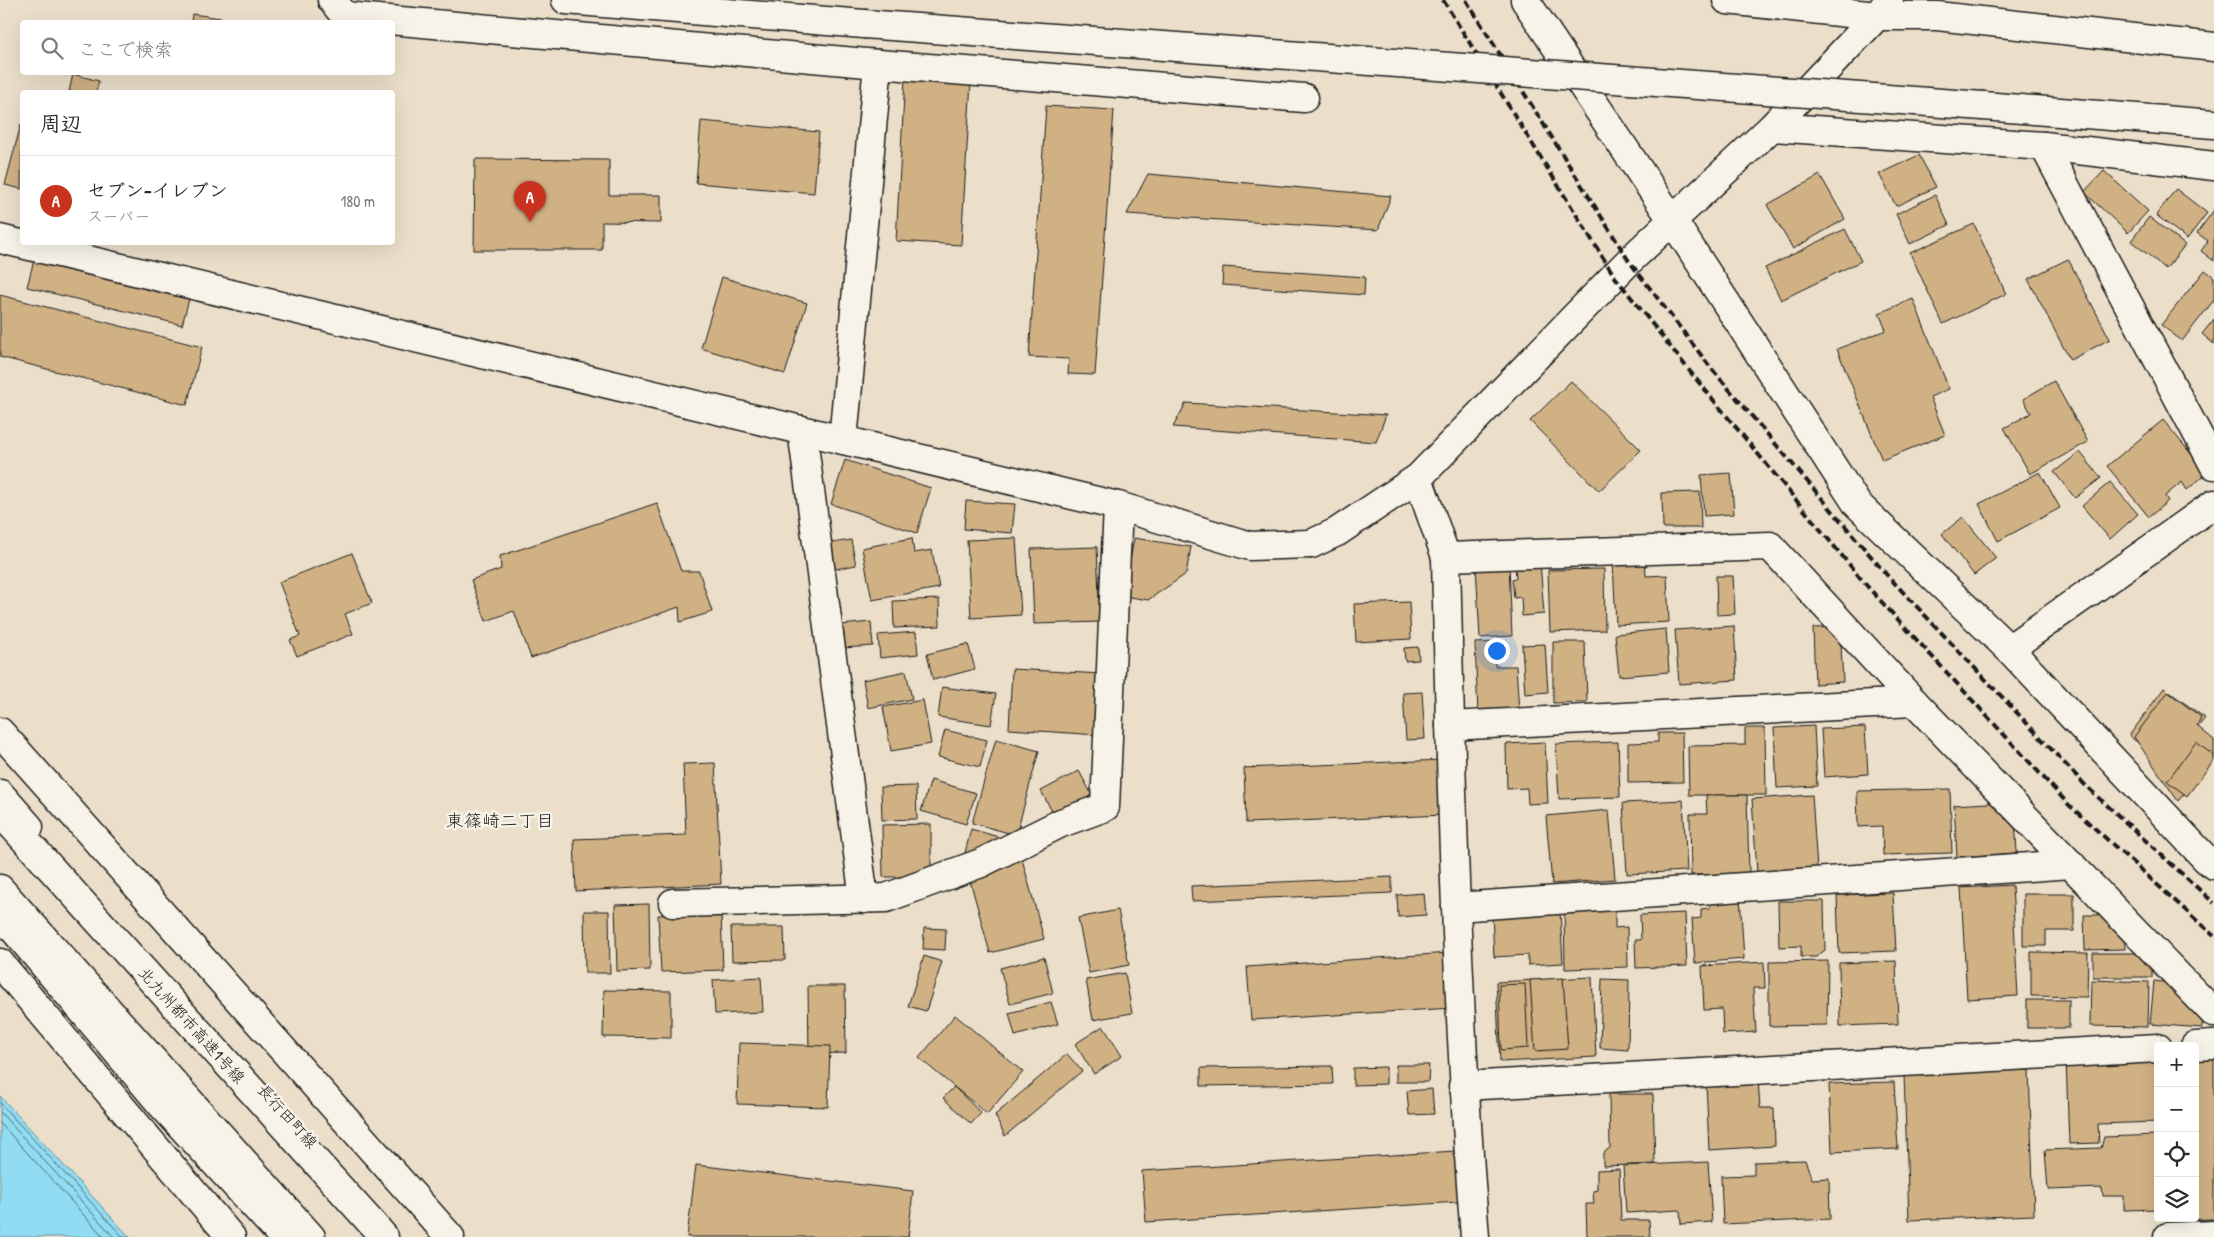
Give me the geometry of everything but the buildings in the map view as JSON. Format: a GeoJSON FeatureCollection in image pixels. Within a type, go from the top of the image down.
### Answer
{"type":"FeatureCollection","features":[{"type":"Feature","properties":{"kind":"main road"},"geometry":{"type":"LineString","coordinates":[[332,0],[345,16],[389,20]]}},
{"type":"Feature","properties":{"kind":"main road"},"geometry":{"type":"LineString","coordinates":[[566,0],[864,24],[2214,124]]}},
{"type":"Feature","properties":{"kind":"main road"},"geometry":{"type":"LineString","coordinates":[[1525,0],[1673,221],[1857,504],[2009,649],[2206,859],[2214,865]]}},
{"type":"Feature","properties":{"kind":"main road"},"geometry":{"type":"LineString","coordinates":[[1727,0],[1883,8],[1937,16],[2214,47]]}},
{"type":"Feature","properties":{"kind":"main road"},"geometry":{"type":"LineString","coordinates":[[25,245],[1118,506],[1250,546],[1312,544],[1336,532],[1418,478],[1629,261],[1772,127],[1883,8]]}},
{"type":"Feature","properties":{"kind":"main road"},"geometry":{"type":"LineString","coordinates":[[395,21],[878,64],[1304,98]]}},
{"type":"Feature","properties":{"kind":"main road"},"geometry":{"type":"LineString","coordinates":[[843,440],[878,64]]}},
{"type":"Feature","properties":{"kind":"main road"},"geometry":{"type":"LineString","coordinates":[[1772,127],[2044,146],[2214,166]]}},
{"type":"Feature","properties":{"kind":"main road"},"geometry":{"type":"LineString","coordinates":[[2044,146],[2214,465]]}},
{"type":"Feature","properties":{"kind":"main road"},"geometry":{"type":"LineString","coordinates":[[0,239],[20,244]]}},
{"type":"Feature","properties":{"kind":"main road"},"geometry":{"type":"LineString","coordinates":[[802,430],[864,899]]}},
{"type":"Feature","properties":{"kind":"main road"},"geometry":{"type":"LineString","coordinates":[[1418,478],[1446,557],[1463,1086],[1475,1237]]}},
{"type":"Feature","properties":{"kind":"main road"},"geometry":{"type":"LineString","coordinates":[[2009,649],[2214,504]]}},
{"type":"Feature","properties":{"kind":"main road"},"geometry":{"type":"LineString","coordinates":[[673,903],[886,898],[981,863],[1062,823],[1106,807],[1118,506]]}},
{"type":"Feature","properties":{"kind":"main road"},"geometry":{"type":"LineString","coordinates":[[1446,557],[1770,546],[1914,702],[2214,1013]]}},
{"type":"Feature","properties":{"kind":"main road"},"geometry":{"type":"LineString","coordinates":[[1450,726],[1914,702]]}},
{"type":"Feature","properties":{"kind":"main road"},"geometry":{"type":"LineString","coordinates":[[0,732],[450,1237]]}},
{"type":"Feature","properties":{"kind":"main road","name":"長行田町線"},"geometry":{"type":"LineString","coordinates":[[0,794],[396,1237]]}},
{"type":"Feature","properties":{"kind":"main road","name":"北九州都市高速1号線"},"geometry":{"type":"LineString","coordinates":[[0,812],[384,1237]]}},
{"type":"Feature","properties":{"kind":"main road"},"geometry":{"type":"LineString","coordinates":[[1456,907],[2071,864]]}},
{"type":"Feature","properties":{"kind":"main road"},"geometry":{"type":"LineString","coordinates":[[0,889],[311,1237]]}},
{"type":"Feature","properties":{"kind":"main road"},"geometry":{"type":"LineString","coordinates":[[0,913],[161,1104],[283,1237]]}},
{"type":"Feature","properties":{"kind":"main road"},"geometry":{"type":"LineString","coordinates":[[0,963],[231,1237]]}},
{"type":"Feature","properties":{"kind":"main road"},"geometry":{"type":"LineString","coordinates":[[2199,1046],[2214,1045]]}},
{"type":"Feature","properties":{"kind":"main road"},"geometry":{"type":"LineString","coordinates":[[1463,1086],[2154,1048]]}},
{"type":"Feature","properties":{"kind":"main road"},"geometry":{"type":"LineString","coordinates":[[2168,1237],[2214,1235]]}},
{"type":"Feature","properties":{"kind":"water"},"geometry":{"type":"Polygon","coordinates":[[[0,1096],[124,1231],[130,1237],[0,1237],[0,1096]]]}},
{"type":"Feature","properties":{"kind":"railway"},"geometry":{"type":"LineString","coordinates":[[1443,0],[1615,277],[1692,374],[1867,586],[2069,805],[2214,936]]}},
{"type":"Feature","properties":{"kind":"railway"},"geometry":{"type":"LineString","coordinates":[[1466,0],[1629,261],[1711,368],[1886,574],[2087,787],[2214,903]]}},
{"type":"Feature","properties":{"kind":"place","name":"セブン-イレブン"},"geometry":{"type":"Point","coordinates":[530,222]}},
{"type":"Feature","properties":{"kind":"district","name":"東篠崎二丁目"},"geometry":{"type":"Point","coordinates":[500,821]}}]}
